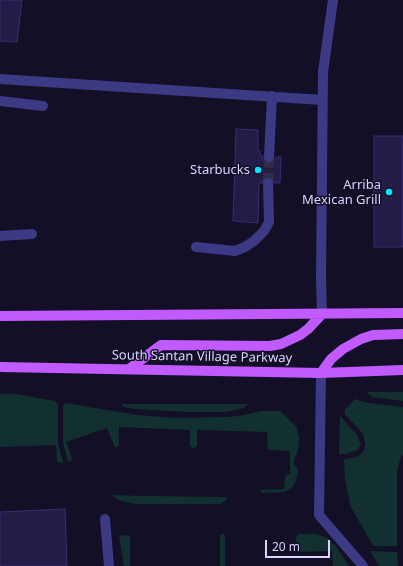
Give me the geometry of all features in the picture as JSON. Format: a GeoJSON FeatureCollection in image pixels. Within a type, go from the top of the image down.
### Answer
{"type":"FeatureCollection","features":[{"type":"Feature","properties":{"kind":"main road"},"geometry":{"type":"LineString","coordinates":[[0,316],[403,313]]}},
{"type":"Feature","properties":{"kind":"main road"},"geometry":{"type":"LineString","coordinates":[[129,369],[161,345],[270,346],[281,344],[300,335],[322,314]]}},
{"type":"Feature","properties":{"kind":"main road"},"geometry":{"type":"LineString","coordinates":[[321,373],[331,359],[343,349],[361,339],[373,335],[403,334]]}},
{"type":"Feature","properties":{"kind":"main road","name":"South Santan Village Parkway"},"geometry":{"type":"LineString","coordinates":[[0,367],[321,373],[403,370]]}},
{"type":"Feature","properties":{"kind":"lane"},"geometry":{"type":"LineString","coordinates":[[322,314],[322,100],[323,72],[333,0]]}},
{"type":"Feature","properties":{"kind":"lane"},"geometry":{"type":"LineString","coordinates":[[0,79],[322,100]]}},
{"type":"Feature","properties":{"kind":"lane"},"geometry":{"type":"LineString","coordinates":[[269,157],[272,96]]}},
{"type":"Feature","properties":{"kind":"lane"},"geometry":{"type":"LineString","coordinates":[[0,101],[43,106]]}},
{"type":"Feature","properties":{"kind":"lane"},"geometry":{"type":"LineString","coordinates":[[196,247],[235,250],[245,247],[254,241],[264,231],[269,222],[268,183]]}},
{"type":"Feature","properties":{"kind":"lane"},"geometry":{"type":"LineString","coordinates":[[0,236],[32,234]]}},
{"type":"Feature","properties":{"kind":"lane"},"geometry":{"type":"LineString","coordinates":[[321,373],[319,515],[363,566]]}},
{"type":"Feature","properties":{"kind":"lane"},"geometry":{"type":"LineString","coordinates":[[105,519],[109,566]]}},
{"type":"Feature","properties":{"kind":"green space"},"geometry":{"type":"Polygon","coordinates":[[[367,392],[403,392],[403,401],[372,397],[367,392]]]}},
{"type":"Feature","properties":{"kind":"green space"},"geometry":{"type":"Polygon","coordinates":[[[0,394],[16,394],[55,401],[58,405],[58,443],[63,463],[57,462],[56,445],[0,447],[0,394]]]}},
{"type":"Feature","properties":{"kind":"green space"},"geometry":{"type":"Polygon","coordinates":[[[355,399],[368,403],[403,407],[403,454],[397,472],[397,546],[373,546],[350,505],[345,478],[344,459],[357,457],[365,448],[363,434],[345,414],[345,409],[355,399]]]}},
{"type":"Feature","properties":{"kind":"green space"},"geometry":{"type":"Polygon","coordinates":[[[65,403],[137,415],[176,418],[226,417],[239,416],[261,411],[280,411],[296,426],[297,429],[299,438],[298,452],[294,459],[294,464],[298,470],[296,480],[293,487],[284,492],[261,493],[261,490],[284,489],[285,476],[290,474],[290,451],[269,450],[267,432],[197,430],[197,446],[193,449],[190,445],[190,430],[119,427],[119,445],[115,447],[107,428],[66,442],[72,458],[72,460],[68,462],[63,443],[63,407],[65,403]]]}},
{"type":"Feature","properties":{"kind":"green space"},"geometry":{"type":"Polygon","coordinates":[[[121,404],[248,404],[244,408],[225,412],[188,412],[135,409],[124,407],[121,404]]]}},
{"type":"Feature","properties":{"kind":"green space"},"geometry":{"type":"Polygon","coordinates":[[[340,416],[357,435],[361,444],[358,450],[345,454],[339,454],[340,416]]]}},
{"type":"Feature","properties":{"kind":"green space"},"geometry":{"type":"Polygon","coordinates":[[[112,495],[227,497],[225,501],[220,504],[136,504],[124,502],[112,495]]]}},
{"type":"Feature","properties":{"kind":"green space"},"geometry":{"type":"Polygon","coordinates":[[[224,534],[225,537],[225,566],[220,566],[220,536],[224,534]]]}},
{"type":"Feature","properties":{"kind":"green space"},"geometry":{"type":"Polygon","coordinates":[[[299,534],[316,534],[327,538],[336,546],[349,566],[333,566],[332,551],[297,552],[296,536],[299,534]]]}},
{"type":"Feature","properties":{"kind":"green space"},"geometry":{"type":"Polygon","coordinates":[[[119,536],[130,536],[130,566],[124,566],[119,536]]]}},
{"type":"Feature","properties":{"kind":"green space"},"geometry":{"type":"Polygon","coordinates":[[[370,551],[397,552],[398,566],[379,566],[370,551]]]}},
{"type":"Feature","properties":{"kind":"building"},"geometry":{"type":"Polygon","coordinates":[[[0,0],[22,0],[17,42],[0,41],[0,0]]]}},
{"type":"Feature","properties":{"kind":"building","name":"Starbucks"},"geometry":{"type":"Polygon","coordinates":[[[236,129],[258,130],[258,151],[260,151],[260,156],[263,156],[263,160],[266,163],[272,163],[276,157],[281,157],[280,183],[274,183],[273,179],[268,177],[264,178],[262,183],[259,183],[258,223],[233,221],[236,129]]]}},
{"type":"Feature","properties":{"kind":"building","name":"Arriba Mexican Grill"},"geometry":{"type":"Polygon","coordinates":[[[374,136],[403,136],[403,247],[374,247],[374,136]]]}},
{"type":"Feature","properties":{"kind":"building"},"geometry":{"type":"Polygon","coordinates":[[[65,509],[67,566],[0,566],[0,512],[65,509]]]}},
{"type":"Feature","properties":{"kind":"tunnel"},"geometry":{"type":"LineString","coordinates":[[268,183],[269,157]]}},
{"type":"Feature","properties":{"kind":"place","name":"Starbucks"},"geometry":{"type":"Point","coordinates":[258,170]}},
{"type":"Feature","properties":{"kind":"place","name":"Arriba Mexican Grill"},"geometry":{"type":"Point","coordinates":[389,192]}}]}
